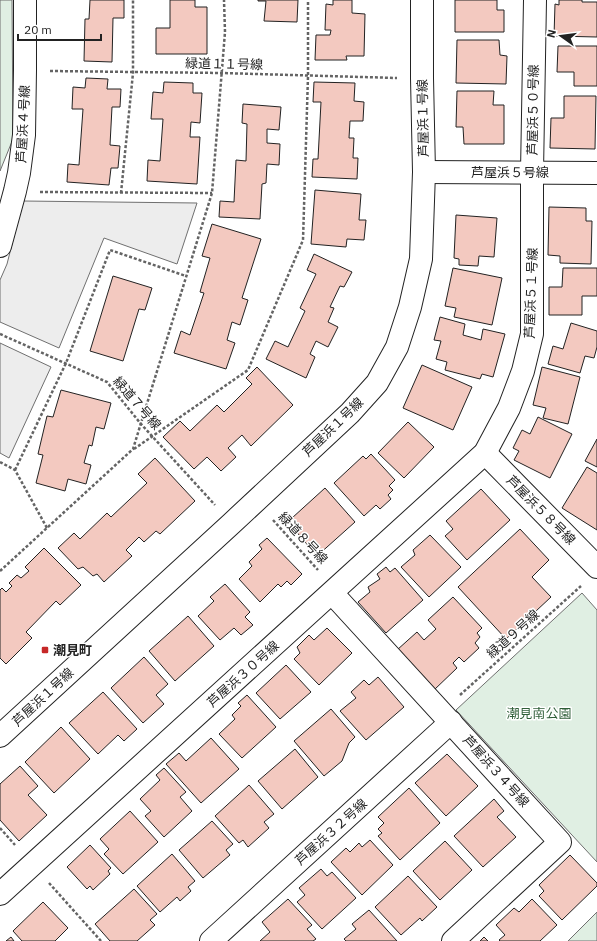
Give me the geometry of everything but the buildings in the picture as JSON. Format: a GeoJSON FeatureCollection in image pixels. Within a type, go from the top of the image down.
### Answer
{"type":"FeatureCollection","features":[{"type":"Feature","properties":{"kind":"street","name":"芦屋浜４号線"},"geometry":{"type":"LineString","coordinates":[[0,246],[19,174],[24,134],[26,70],[25,0]]}},
{"type":"Feature","properties":{"kind":"street","name":"芦屋浜１号線"},"geometry":{"type":"LineString","coordinates":[[0,736],[350,413],[377,383],[397,348],[410,307],[421,259],[424,172],[422,0]]}},
{"type":"Feature","properties":{"kind":"street","name":"芦屋浜５０号線"},"geometry":{"type":"LineString","coordinates":[[532,172],[535,0]]}},
{"type":"Feature","properties":{"kind":"street","name":"芦屋浜５号線"},"geometry":{"type":"LineString","coordinates":[[424,172],[597,173]]}},
{"type":"Feature","properties":{"kind":"street","name":"芦屋浜５１号線"},"geometry":{"type":"LineString","coordinates":[[485,454],[510,408],[523,371],[532,334],[532,172]]}},
{"type":"Feature","properties":{"kind":"street","name":"芦屋浜５８号線"},"geometry":{"type":"LineString","coordinates":[[485,454],[591,574]]}},
{"type":"Feature","properties":{"kind":"street","name":"芦屋浜３０号線"},"geometry":{"type":"LineString","coordinates":[[0,894],[485,454]]}},
{"type":"Feature","properties":{"kind":"street","name":"芦屋浜３４号線"},"geometry":{"type":"LineString","coordinates":[[334,591],[560,842],[453,941]]}},
{"type":"Feature","properties":{"kind":"street","name":"芦屋浜３２号線"},"geometry":{"type":"LineString","coordinates":[[211,941],[447,717]]}},
{"type":"Feature","properties":{"kind":"path"},"geometry":{"type":"LineString","coordinates":[[121,193],[133,73],[133,0]]}},
{"type":"Feature","properties":{"kind":"path"},"geometry":{"type":"LineString","coordinates":[[133,449],[212,193],[225,32],[224,0]]}},
{"type":"Feature","properties":{"kind":"path"},"geometry":{"type":"LineString","coordinates":[[0,571],[133,449],[248,370],[303,240],[308,76],[308,0]]}},
{"type":"Feature","properties":{"kind":"path","name":"緑道１１号線"},"geometry":{"type":"LineString","coordinates":[[26,70],[422,78]]}},
{"type":"Feature","properties":{"kind":"path"},"geometry":{"type":"LineString","coordinates":[[15,191],[212,193]]}},
{"type":"Feature","properties":{"kind":"path"},"geometry":{"type":"LineString","coordinates":[[14,470],[66,363],[110,250],[186,276]]}},
{"type":"Feature","properties":{"kind":"path","name":"緑道７号線"},"geometry":{"type":"LineString","coordinates":[[0,334],[107,382],[141,424],[231,524]]}},
{"type":"Feature","properties":{"kind":"path"},"geometry":{"type":"LineString","coordinates":[[0,462],[14,470],[47,528]]}},
{"type":"Feature","properties":{"kind":"path","name":"緑道８号線"},"geometry":{"type":"LineString","coordinates":[[255,501],[334,591]]}},
{"type":"Feature","properties":{"kind":"path","name":"緑道９号線"},"geometry":{"type":"LineString","coordinates":[[447,717],[591,574]]}},
{"type":"Feature","properties":{"kind":"green space"},"geometry":{"type":"Polygon","coordinates":[[[0,0],[12,0],[13,139],[0,171],[0,0]]]}},
{"type":"Feature","properties":{"kind":"green space","name":"潮見南公園"},"geometry":{"type":"Polygon","coordinates":[[[582,593],[597,610],[597,862],[456,710],[582,593]]]}},
{"type":"Feature","properties":{"kind":"green space"},"geometry":{"type":"Polygon","coordinates":[[[597,912],[597,941],[568,941],[597,912]]]}},
{"type":"Feature","properties":{"kind":"shaded area"},"geometry":{"type":"Polygon","coordinates":[[[23,201],[197,203],[177,264],[104,238],[59,348],[0,322],[0,280],[7,264],[23,201]]]}},
{"type":"Feature","properties":{"kind":"shaded area"},"geometry":{"type":"Polygon","coordinates":[[[0,343],[51,367],[9,458],[0,453],[0,343]]]}},
{"type":"Feature","properties":{"kind":"place","name":"潮見町"},"geometry":{"type":"Point","coordinates":[45,650]}}]}
